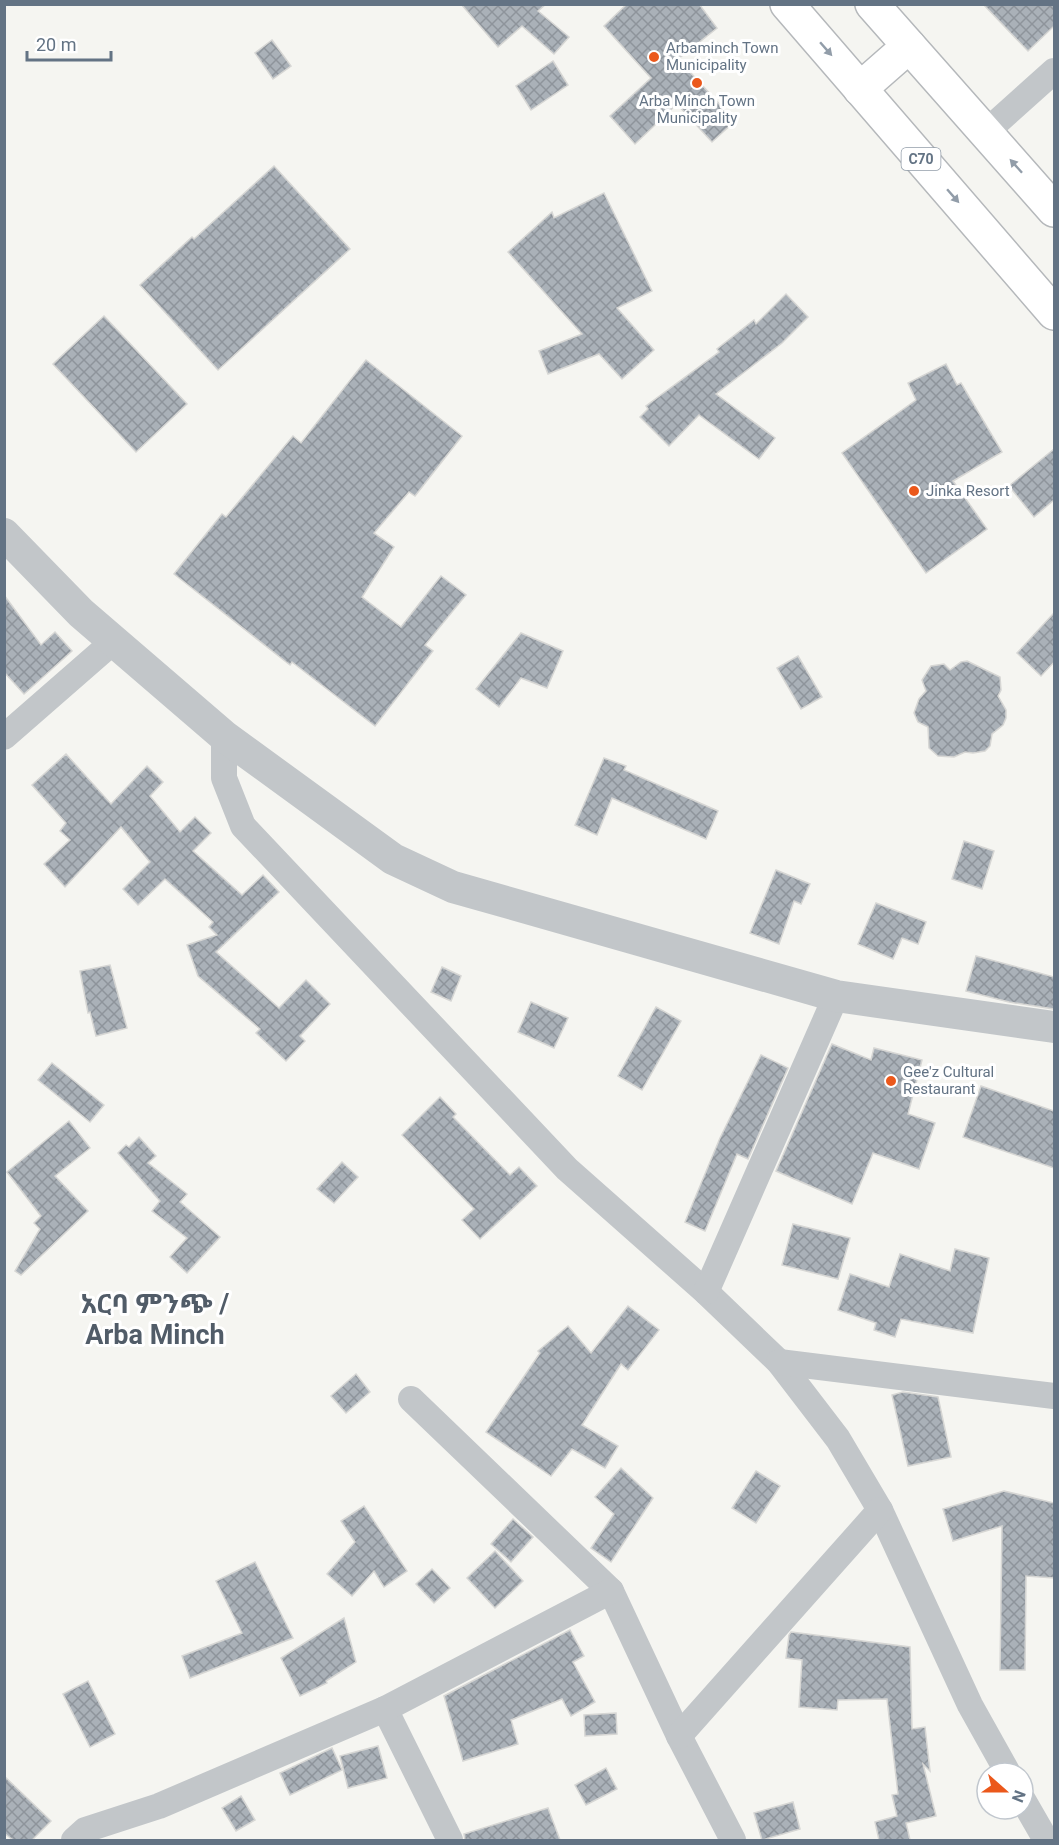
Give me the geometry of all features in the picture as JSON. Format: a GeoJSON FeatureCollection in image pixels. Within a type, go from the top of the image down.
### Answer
{"type":"FeatureCollection","features":[{"type":"Feature","properties":{"kind":"highway","name":"C70"},"geometry":{"type":"LineString","coordinates":[[787,4],[1054,313]]}},
{"type":"Feature","properties":{"kind":"highway"},"geometry":{"type":"LineString","coordinates":[[872,4],[1054,210]]}},
{"type":"Feature","properties":{"kind":"highway"},"geometry":{"type":"LineString","coordinates":[[860,89],[909,46]]}},
{"type":"Feature","properties":{"kind":"street"},"geometry":{"type":"LineString","coordinates":[[986,132],[1054,71]]}},
{"type":"Feature","properties":{"kind":"street"},"geometry":{"type":"LineString","coordinates":[[4,534],[81,614],[224,736],[393,859],[453,887],[836,996],[1054,1027]]}},
{"type":"Feature","properties":{"kind":"street"},"geometry":{"type":"LineString","coordinates":[[4,737],[114,642]]}},
{"type":"Feature","properties":{"kind":"street"},"geometry":{"type":"LineString","coordinates":[[224,736],[224,778],[243,826],[567,1169],[706,1292],[779,1362],[838,1439],[880,1510],[970,1705],[1001,1761]]}},
{"type":"Feature","properties":{"kind":"street"},"geometry":{"type":"LineString","coordinates":[[706,1292],[836,996]]}},
{"type":"Feature","properties":{"kind":"street"},"geometry":{"type":"LineString","coordinates":[[779,1362],[1054,1396]]}},
{"type":"Feature","properties":{"kind":"street"},"geometry":{"type":"LineString","coordinates":[[411,1399],[611,1591],[679,1736],[733,1840]]}},
{"type":"Feature","properties":{"kind":"street"},"geometry":{"type":"LineString","coordinates":[[679,1736],[880,1510]]}},
{"type":"Feature","properties":{"kind":"street"},"geometry":{"type":"LineString","coordinates":[[74,1840],[86,1830],[159,1806],[386,1709],[611,1591]]}},
{"type":"Feature","properties":{"kind":"street"},"geometry":{"type":"LineString","coordinates":[[386,1709],[450,1840]]}},
{"type":"Feature","properties":{"kind":"street"},"geometry":{"type":"LineString","coordinates":[[1035,1821],[1046,1840]]}},
{"type":"Feature","properties":{"kind":"building"},"geometry":{"type":"Polygon","coordinates":[[[461,4],[546,4],[538,11],[569,37],[554,54],[522,26],[498,47],[461,4]]]}},
{"type":"Feature","properties":{"kind":"building","name":"Arbaminch Town Municipality"},"geometry":{"type":"Polygon","coordinates":[[[627,4],[699,4],[717,28],[678,59],[735,121],[712,142],[677,104],[635,144],[610,116],[651,78],[604,26],[627,4]]]}},
{"type":"Feature","properties":{"kind":"building"},"geometry":{"type":"Polygon","coordinates":[[[983,4],[1054,4],[1054,26],[1028,51],[983,4]]]}},
{"type":"Feature","properties":{"kind":"building"},"geometry":{"type":"Polygon","coordinates":[[[272,40],[291,66],[273,79],[255,53],[272,40]]]}},
{"type":"Feature","properties":{"kind":"building"},"geometry":{"type":"Polygon","coordinates":[[[553,61],[568,85],[531,110],[516,86],[553,61]]]}},
{"type":"Feature","properties":{"kind":"building"},"geometry":{"type":"Polygon","coordinates":[[[274,166],[350,249],[218,370],[140,285],[274,166]]]}},
{"type":"Feature","properties":{"kind":"building"},"geometry":{"type":"Polygon","coordinates":[[[604,193],[652,291],[617,308],[654,350],[622,379],[599,354],[548,374],[539,351],[582,334],[508,252],[552,212],[554,218],[604,193]]]}},
{"type":"Feature","properties":{"kind":"building"},"geometry":{"type":"Polygon","coordinates":[[[786,294],[808,317],[782,343],[716,394],[775,438],[759,459],[699,415],[669,446],[640,417],[648,409],[646,406],[719,352],[717,349],[754,320],[756,324],[786,294]]]}},
{"type":"Feature","properties":{"kind":"building"},"geometry":{"type":"Polygon","coordinates":[[[104,316],[187,404],[136,452],[53,364],[104,316]]]}},
{"type":"Feature","properties":{"kind":"building"},"geometry":{"type":"Polygon","coordinates":[[[366,360],[462,436],[415,496],[409,492],[374,533],[394,547],[362,597],[401,627],[441,576],[466,595],[425,645],[433,651],[375,726],[292,662],[290,665],[174,574],[222,514],[226,517],[293,436],[301,443],[366,360]]]}},
{"type":"Feature","properties":{"kind":"building","name":"Jinka Resort"},"geometry":{"type":"Polygon","coordinates":[[[946,364],[957,385],[961,383],[1002,452],[953,481],[987,529],[926,573],[842,453],[916,400],[908,383],[946,364]]]}},
{"type":"Feature","properties":{"kind":"building"},"geometry":{"type":"Polygon","coordinates":[[[1054,449],[1054,500],[1034,517],[1009,486],[1054,449]]]}},
{"type":"Feature","properties":{"kind":"building"},"geometry":{"type":"Polygon","coordinates":[[[4,595],[41,645],[55,632],[72,651],[24,694],[4,672],[4,595]]]}},
{"type":"Feature","properties":{"kind":"building"},"geometry":{"type":"Polygon","coordinates":[[[1054,613],[1054,662],[1041,676],[1017,653],[1054,613]]]}},
{"type":"Feature","properties":{"kind":"building"},"geometry":{"type":"Polygon","coordinates":[[[521,633],[563,651],[547,688],[521,678],[499,707],[476,689],[521,633]]]}},
{"type":"Feature","properties":{"kind":"building"},"geometry":{"type":"Polygon","coordinates":[[[798,656],[822,697],[801,709],[777,668],[798,656]]]}},
{"type":"Feature","properties":{"kind":"building"},"geometry":{"type":"Polygon","coordinates":[[[967,661],[1000,677],[1001,690],[998,696],[1006,710],[1006,718],[1003,725],[992,734],[990,746],[985,751],[965,752],[954,757],[938,756],[929,748],[928,727],[918,722],[914,713],[919,699],[926,691],[922,680],[931,666],[944,664],[950,670],[961,662],[967,661]]]}},
{"type":"Feature","properties":{"kind":"building"},"geometry":{"type":"Polygon","coordinates":[[[66,754],[111,804],[147,766],[163,782],[150,796],[180,832],[195,817],[211,833],[193,851],[242,895],[263,875],[279,892],[216,952],[279,1008],[306,980],[330,1004],[300,1036],[305,1041],[286,1061],[256,1033],[260,1029],[198,976],[187,945],[217,935],[209,927],[213,922],[165,879],[138,905],[123,889],[150,862],[121,827],[65,887],[44,864],[70,840],[60,831],[66,823],[32,785],[66,754]]]}},
{"type":"Feature","properties":{"kind":"building"},"geometry":{"type":"Polygon","coordinates":[[[604,758],[626,766],[624,770],[718,811],[706,839],[612,798],[597,835],[575,825],[604,758]]]}},
{"type":"Feature","properties":{"kind":"building"},"geometry":{"type":"Polygon","coordinates":[[[964,841],[994,851],[982,889],[952,879],[964,841]]]}},
{"type":"Feature","properties":{"kind":"building"},"geometry":{"type":"Polygon","coordinates":[[[776,870],[810,884],[801,904],[794,901],[779,944],[750,933],[776,870]]]}},
{"type":"Feature","properties":{"kind":"building"},"geometry":{"type":"Polygon","coordinates":[[[876,903],[926,922],[918,944],[902,938],[893,959],[858,944],[876,903]]]}},
{"type":"Feature","properties":{"kind":"building"},"geometry":{"type":"Polygon","coordinates":[[[976,956],[1054,977],[1054,1009],[1009,1002],[966,991],[976,956]]]}},
{"type":"Feature","properties":{"kind":"building"},"geometry":{"type":"Polygon","coordinates":[[[110,965],[127,1028],[96,1036],[90,1012],[88,1013],[80,971],[110,965]]]}},
{"type":"Feature","properties":{"kind":"building"},"geometry":{"type":"Polygon","coordinates":[[[442,967],[461,976],[451,1001],[431,992],[442,967]]]}},
{"type":"Feature","properties":{"kind":"building"},"geometry":{"type":"Polygon","coordinates":[[[531,1002],[568,1018],[554,1048],[518,1032],[531,1002]]]}},
{"type":"Feature","properties":{"kind":"building"},"geometry":{"type":"Polygon","coordinates":[[[656,1007],[681,1021],[642,1090],[618,1076],[656,1007]]]}},
{"type":"Feature","properties":{"kind":"building"},"geometry":{"type":"Polygon","coordinates":[[[832,1044],[871,1060],[874,1048],[922,1060],[908,1114],[935,1123],[919,1169],[873,1153],[852,1204],[776,1171],[832,1044]]]}},
{"type":"Feature","properties":{"kind":"building"},"geometry":{"type":"Polygon","coordinates":[[[761,1055],[788,1068],[748,1159],[737,1154],[705,1231],[685,1222],[720,1138],[761,1055]]]}},
{"type":"Feature","properties":{"kind":"building"},"geometry":{"type":"Polygon","coordinates":[[[52,1063],[104,1105],[90,1122],[38,1080],[52,1063]]]}},
{"type":"Feature","properties":{"kind":"building"},"geometry":{"type":"Polygon","coordinates":[[[981,1086],[1054,1111],[1054,1168],[963,1137],[981,1086]]]}},
{"type":"Feature","properties":{"kind":"building"},"geometry":{"type":"Polygon","coordinates":[[[440,1097],[456,1114],[453,1117],[510,1175],[519,1167],[537,1186],[480,1239],[462,1220],[474,1209],[402,1135],[440,1097]]]}},
{"type":"Feature","properties":{"kind":"building"},"geometry":{"type":"Polygon","coordinates":[[[69,1121],[90,1148],[55,1176],[88,1211],[21,1275],[15,1271],[40,1229],[34,1223],[41,1216],[7,1172],[69,1121]]]}},
{"type":"Feature","properties":{"kind":"building"},"geometry":{"type":"Polygon","coordinates":[[[139,1137],[156,1156],[148,1163],[187,1194],[180,1202],[220,1237],[187,1273],[170,1257],[187,1238],[152,1211],[160,1201],[118,1153],[126,1145],[129,1147],[139,1137]]]}},
{"type":"Feature","properties":{"kind":"building"},"geometry":{"type":"Polygon","coordinates":[[[342,1162],[358,1177],[334,1203],[317,1189],[342,1162]]]}},
{"type":"Feature","properties":{"kind":"building"},"geometry":{"type":"Polygon","coordinates":[[[793,1224],[850,1238],[838,1279],[782,1265],[793,1224]]]}},
{"type":"Feature","properties":{"kind":"building"},"geometry":{"type":"Polygon","coordinates":[[[955,1249],[989,1258],[973,1333],[901,1319],[895,1337],[874,1330],[876,1323],[838,1310],[850,1274],[889,1287],[900,1254],[950,1271],[955,1249]]]}},
{"type":"Feature","properties":{"kind":"building"},"geometry":{"type":"Polygon","coordinates":[[[628,1306],[659,1330],[628,1370],[621,1364],[582,1425],[618,1446],[605,1468],[572,1449],[551,1476],[486,1432],[540,1353],[538,1351],[568,1326],[591,1353],[628,1306]]]}},
{"type":"Feature","properties":{"kind":"building"},"geometry":{"type":"Polygon","coordinates":[[[356,1374],[370,1392],[346,1413],[331,1396],[356,1374]]]}},
{"type":"Feature","properties":{"kind":"building"},"geometry":{"type":"Polygon","coordinates":[[[903,1392],[938,1397],[951,1457],[908,1466],[892,1395],[903,1392]]]}},
{"type":"Feature","properties":{"kind":"building"},"geometry":{"type":"Polygon","coordinates":[[[621,1468],[653,1498],[611,1562],[591,1548],[614,1514],[595,1497],[621,1468]]]}},
{"type":"Feature","properties":{"kind":"building"},"geometry":{"type":"Polygon","coordinates":[[[756,1471],[780,1486],[756,1523],[732,1508],[756,1471]]]}},
{"type":"Feature","properties":{"kind":"building"},"geometry":{"type":"Polygon","coordinates":[[[1004,1491],[1054,1503],[1054,1578],[1026,1576],[1025,1670],[1000,1670],[1002,1526],[953,1541],[943,1509],[1004,1491]]]}},
{"type":"Feature","properties":{"kind":"building"},"geometry":{"type":"Polygon","coordinates":[[[364,1506],[407,1571],[384,1587],[374,1571],[352,1596],[327,1574],[355,1542],[341,1521],[364,1506]]]}},
{"type":"Feature","properties":{"kind":"building"},"geometry":{"type":"Polygon","coordinates":[[[513,1519],[533,1537],[511,1562],[491,1544],[513,1519]]]}},
{"type":"Feature","properties":{"kind":"building"},"geometry":{"type":"Polygon","coordinates":[[[495,1551],[523,1581],[495,1608],[467,1578],[495,1551]]]}},
{"type":"Feature","properties":{"kind":"building"},"geometry":{"type":"Polygon","coordinates":[[[255,1562],[293,1638],[190,1678],[182,1656],[242,1633],[216,1581],[255,1562]]]}},
{"type":"Feature","properties":{"kind":"building"},"geometry":{"type":"Polygon","coordinates":[[[432,1569],[450,1588],[434,1603],[416,1584],[432,1569]]]}},
{"type":"Feature","properties":{"kind":"building"},"geometry":{"type":"Polygon","coordinates":[[[344,1618],[356,1662],[326,1681],[327,1683],[300,1696],[281,1658],[344,1618]]]}},
{"type":"Feature","properties":{"kind":"building"},"geometry":{"type":"Polygon","coordinates":[[[570,1630],[584,1656],[573,1662],[595,1702],[571,1716],[562,1699],[511,1720],[518,1744],[463,1761],[444,1696],[570,1630]]]}},
{"type":"Feature","properties":{"kind":"building"},"geometry":{"type":"Polygon","coordinates":[[[791,1632],[910,1647],[912,1729],[925,1727],[930,1771],[923,1764],[936,1816],[906,1823],[910,1840],[879,1840],[875,1822],[897,1816],[892,1795],[898,1794],[887,1699],[838,1700],[837,1710],[799,1707],[802,1660],[786,1658],[791,1632]]]}},
{"type":"Feature","properties":{"kind":"building"},"geometry":{"type":"Polygon","coordinates":[[[88,1681],[115,1734],[90,1747],[63,1694],[88,1681]]]}},
{"type":"Feature","properties":{"kind":"building"},"geometry":{"type":"Polygon","coordinates":[[[616,1713],[617,1734],[585,1736],[584,1715],[616,1713]]]}},
{"type":"Feature","properties":{"kind":"building"},"geometry":{"type":"Polygon","coordinates":[[[378,1746],[387,1778],[348,1788],[340,1756],[378,1746]]]}},
{"type":"Feature","properties":{"kind":"building"},"geometry":{"type":"Polygon","coordinates":[[[332,1748],[342,1770],[290,1795],[280,1773],[332,1748]]]}},
{"type":"Feature","properties":{"kind":"building"},"geometry":{"type":"Polygon","coordinates":[[[606,1768],[617,1789],[586,1805],[575,1785],[606,1768]]]}},
{"type":"Feature","properties":{"kind":"building"},"geometry":{"type":"Polygon","coordinates":[[[4,1776],[51,1821],[32,1840],[13,1840],[4,1833],[4,1776]]]}},
{"type":"Feature","properties":{"kind":"building"},"geometry":{"type":"Polygon","coordinates":[[[241,1796],[255,1820],[236,1831],[222,1808],[241,1796]]]}},
{"type":"Feature","properties":{"kind":"building"},"geometry":{"type":"Polygon","coordinates":[[[793,1802],[800,1829],[762,1840],[754,1813],[793,1802]]]}},
{"type":"Feature","properties":{"kind":"building"},"geometry":{"type":"Polygon","coordinates":[[[548,1808],[560,1840],[465,1840],[464,1834],[548,1808]]]}},
{"type":"Feature","properties":{"kind":"place","name":"Arbaminch Town Municipality"},"geometry":{"type":"Point","coordinates":[654,57]}},
{"type":"Feature","properties":{"kind":"place","name":"Arba Minch Town Municipality"},"geometry":{"type":"Point","coordinates":[697,83]}},
{"type":"Feature","properties":{"kind":"place","name":"Jinka Resort"},"geometry":{"type":"Point","coordinates":[914,491]}},
{"type":"Feature","properties":{"kind":"place","name":"Gee'z Cultural Restaurant"},"geometry":{"type":"Point","coordinates":[891,1081]}},
{"type":"Feature","properties":{"kind":"district","name":"አርባ ምንጭ / Arba Minch"},"geometry":{"type":"Point","coordinates":[155,1320]}}]}
